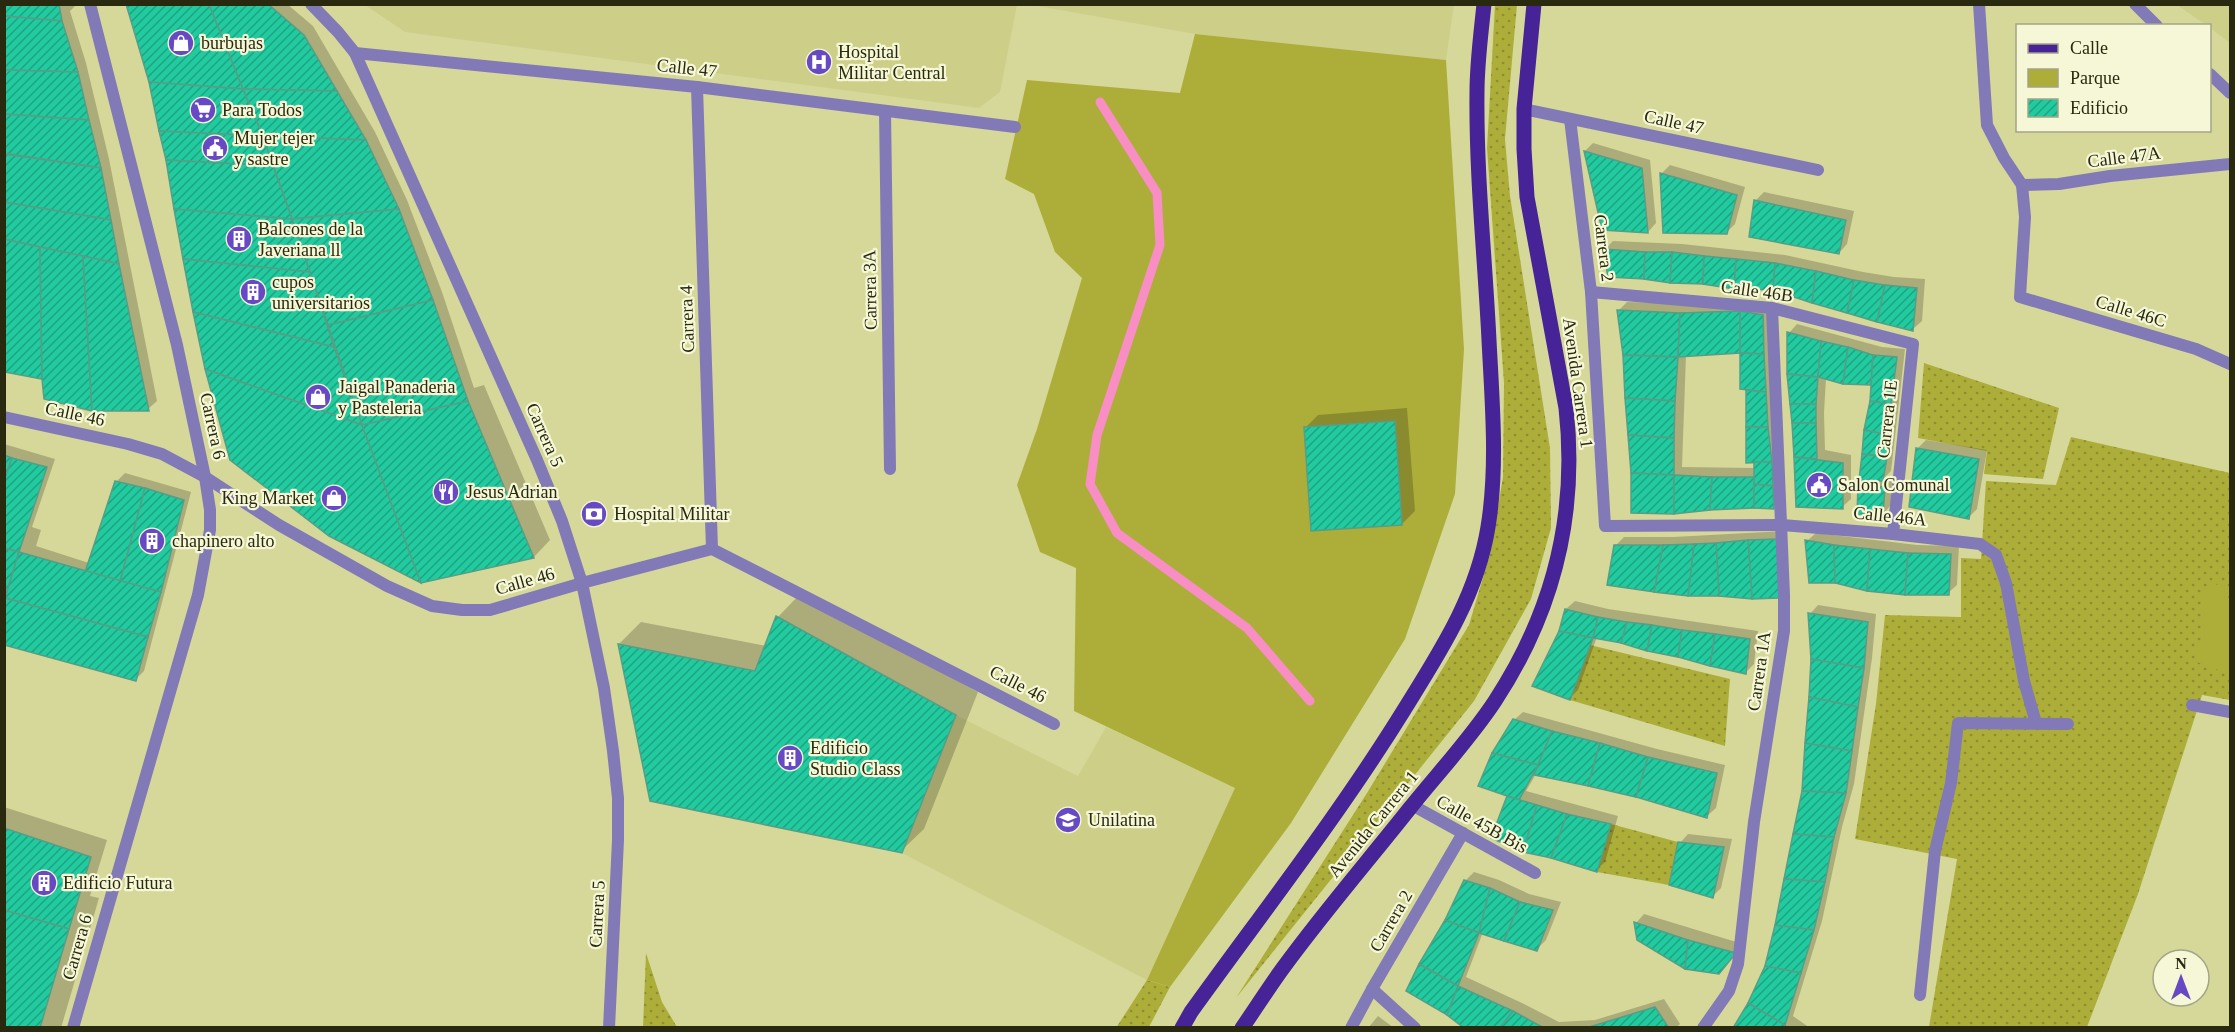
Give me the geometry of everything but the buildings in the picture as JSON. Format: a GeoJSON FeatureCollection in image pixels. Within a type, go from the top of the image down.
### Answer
{"type":"FeatureCollection","features":[{"type":"Feature","properties":{"kind":"main road","name":"Avenida Carrera 1"},"geometry":{"type":"LineString","coordinates":[[1182,1028],[1191,1012],[1372,761],[1447,641],[1467,602],[1480,565],[1488,527],[1492,490],[1493,411],[1477,119],[1484,4]]}},
{"type":"Feature","properties":{"kind":"main road","name":"Avenida Carrera 1"},"geometry":{"type":"LineString","coordinates":[[1242,1028],[1284,966],[1495,700],[1527,644],[1549,592],[1562,543],[1568,492],[1569,440],[1566,408],[1527,197],[1524,109],[1534,4]]}},
{"type":"Feature","properties":{"kind":"street","name":"Carrera 6"},"geometry":{"type":"LineString","coordinates":[[73,1028],[198,595],[210,530],[206,477],[177,345],[90,4]]}},
{"type":"Feature","properties":{"kind":"street","name":"Carrera 5"},"geometry":{"type":"LineString","coordinates":[[311,4],[355,53],[537,460],[562,521],[582,583],[604,688],[618,798],[609,1028]]}},
{"type":"Feature","properties":{"kind":"street"},"geometry":{"type":"LineString","coordinates":[[1979,4],[1987,125],[2004,158],[2022,185]]}},
{"type":"Feature","properties":{"kind":"street"},"geometry":{"type":"LineString","coordinates":[[2135,4],[2155,24]]}},
{"type":"Feature","properties":{"kind":"street","name":"Calle 47"},"geometry":{"type":"LineString","coordinates":[[355,53],[698,87],[1015,127]]}},
{"type":"Feature","properties":{"kind":"street"},"geometry":{"type":"LineString","coordinates":[[2211,75],[2230,93]]}},
{"type":"Feature","properties":{"kind":"street","name":"Carrera 4"},"geometry":{"type":"LineString","coordinates":[[698,87],[712,549]]}},
{"type":"Feature","properties":{"kind":"street","name":"Calle 47"},"geometry":{"type":"LineString","coordinates":[[1524,109],[1818,170]]}},
{"type":"Feature","properties":{"kind":"street","name":"Carrera 3A"},"geometry":{"type":"LineString","coordinates":[[885,111],[890,469]]}},
{"type":"Feature","properties":{"kind":"street","name":"Carrera 2"},"geometry":{"type":"LineString","coordinates":[[1570,119],[1592,292],[1605,526]]}},
{"type":"Feature","properties":{"kind":"street","name":"Calle 47A"},"geometry":{"type":"LineString","coordinates":[[2022,185],[2059,184],[2110,176],[2230,164]]}},
{"type":"Feature","properties":{"kind":"street","name":"Calle 46C"},"geometry":{"type":"LineString","coordinates":[[2022,185],[2025,217],[2020,297],[2196,349],[2230,364]]}},
{"type":"Feature","properties":{"kind":"street","name":"Calle 46B"},"geometry":{"type":"LineString","coordinates":[[1592,292],[1772,308],[1914,344]]}},
{"type":"Feature","properties":{"kind":"street","name":"Carrera 1A"},"geometry":{"type":"LineString","coordinates":[[1703,1028],[1729,991],[1738,964],[1754,822],[1784,631],[1782,525],[1772,308]]}},
{"type":"Feature","properties":{"kind":"street","name":"Carrera 1E"},"geometry":{"type":"LineString","coordinates":[[1893,534],[1914,344]]}},
{"type":"Feature","properties":{"kind":"street","name":"Calle 46"},"geometry":{"type":"LineString","coordinates":[[4,417],[162,454],[206,477],[279,525],[387,586],[432,606],[462,610],[490,610],[712,549],[1054,724]]}},
{"type":"Feature","properties":{"kind":"street","name":"Calle 46A"},"geometry":{"type":"LineString","coordinates":[[1605,526],[1782,525],[1980,544],[1996,555],[2006,583],[2024,681],[2036,723]]}},
{"type":"Feature","properties":{"kind":"street"},"geometry":{"type":"LineString","coordinates":[[2192,705],[2230,712]]}},
{"type":"Feature","properties":{"kind":"street"},"geometry":{"type":"LineString","coordinates":[[1920,995],[1935,851],[1951,783],[1958,723],[2068,724]]}},
{"type":"Feature","properties":{"kind":"street","name":"Calle 45B Bis"},"geometry":{"type":"LineString","coordinates":[[1412,805],[1535,873]]}},
{"type":"Feature","properties":{"kind":"street","name":"Carrera 2"},"geometry":{"type":"LineString","coordinates":[[1351,1028],[1463,833]]}},
{"type":"Feature","properties":{"kind":"street"},"geometry":{"type":"LineString","coordinates":[[1372,988],[1415,1028]]}},
{"type":"Feature","properties":{"kind":"shaded area","name":"Hospital Militar Central"},"geometry":{"type":"Polygon","coordinates":[[[365,5],[1017,5],[1000,92],[979,108],[405,32],[365,5]]]}},
{"type":"Feature","properties":{"kind":"shaded area"},"geometry":{"type":"Polygon","coordinates":[[[1032,5],[1454,5],[1446,60],[1195,34],[1032,5]]]}},
{"type":"Feature","properties":{"kind":"shaded area"},"geometry":{"type":"Polygon","coordinates":[[[2177,5],[2230,5],[2230,43],[2211,29],[2211,24],[2205,24],[2177,5]]]}},
{"type":"Feature","properties":{"kind":"shaded area","name":"Unilatina"},"geometry":{"type":"Polygon","coordinates":[[[956,715],[1078,776],[1106,727],[1236,788],[1147,980],[902,853],[956,715]]]}},
{"type":"Feature","properties":{"kind":"green space"},"geometry":{"type":"Polygon","coordinates":[[[1495,5],[1517,5],[1505,139],[1510,196],[1550,448],[1551,528],[1531,599],[1474,701],[1236,998],[1367,793],[1469,625],[1490,554],[1503,477],[1504,383],[1487,148],[1495,5]]]}},
{"type":"Feature","properties":{"kind":"green space"},"geometry":{"type":"Polygon","coordinates":[[[1195,34],[1446,60],[1464,349],[1455,494],[1405,639],[1291,823],[1170,987],[1147,980],[1235,788],[1074,711],[1076,568],[1040,552],[1017,485],[1037,429],[1082,278],[1055,252],[1034,194],[1005,179],[1027,80],[1180,93],[1195,34]]]}},
{"type":"Feature","properties":{"kind":"green space"},"geometry":{"type":"Polygon","coordinates":[[[1924,363],[2059,408],[2043,479],[1984,474],[1987,451],[1918,438],[1924,363]]]}},
{"type":"Feature","properties":{"kind":"green space"},"geometry":{"type":"Polygon","coordinates":[[[2071,437],[2230,473],[2230,700],[2202,695],[2138,894],[2087,1027],[1929,1027],[1957,859],[1855,839],[1876,704],[1885,615],[1961,617],[1961,558],[1981,559],[1986,481],[2056,485],[2071,437]]]}},
{"type":"Feature","properties":{"kind":"green space"},"geometry":{"type":"Polygon","coordinates":[[[2225,583],[2230,604],[2229,674],[2194,661],[2204,629],[2202,593],[2214,585],[2225,583]]]}},
{"type":"Feature","properties":{"kind":"green space"},"geometry":{"type":"Polygon","coordinates":[[[1590,645],[1730,679],[1725,746],[1570,700],[1590,645]]]}},
{"type":"Feature","properties":{"kind":"green space"},"geometry":{"type":"Polygon","coordinates":[[[1611,824],[1678,842],[1669,885],[1597,872],[1611,824]]]}},
{"type":"Feature","properties":{"kind":"green space"},"geometry":{"type":"Polygon","coordinates":[[[646,953],[662,1002],[677,1027],[643,1027],[646,953]]]}},
{"type":"Feature","properties":{"kind":"green space"},"geometry":{"type":"Polygon","coordinates":[[[1147,980],[1170,987],[1149,1027],[1116,1028],[1147,980]]]}},
{"type":"Feature","properties":{"kind":"waterway"},"geometry":{"type":"LineString","coordinates":[[1100,102],[1157,193],[1160,245],[1097,435],[1090,484],[1117,533],[1247,628],[1310,701]]}},
{"type":"Feature","properties":{"kind":"place","name":"burbujas"},"geometry":{"type":"Point","coordinates":[181,43]}},
{"type":"Feature","properties":{"kind":"place","name":"Hospital Militar Central"},"geometry":{"type":"Point","coordinates":[819,62]}},
{"type":"Feature","properties":{"kind":"place","name":"Para Todos"},"geometry":{"type":"Point","coordinates":[203,110]}},
{"type":"Feature","properties":{"kind":"place","name":"Mujer tejer y sastre"},"geometry":{"type":"Point","coordinates":[215,148]}},
{"type":"Feature","properties":{"kind":"place","name":"Balcones de la Javeriana ll"},"geometry":{"type":"Point","coordinates":[239,239]}},
{"type":"Feature","properties":{"kind":"place","name":"cupos universitarios"},"geometry":{"type":"Point","coordinates":[253,292]}},
{"type":"Feature","properties":{"kind":"place","name":"Jaigal Panaderia y Pasteleria"},"geometry":{"type":"Point","coordinates":[318,397]}},
{"type":"Feature","properties":{"kind":"place","name":"Salon Comunal"},"geometry":{"type":"Point","coordinates":[1819,485]}},
{"type":"Feature","properties":{"kind":"place","name":"Jesus Adrian"},"geometry":{"type":"Point","coordinates":[446,492]}},
{"type":"Feature","properties":{"kind":"place","name":"King Market"},"geometry":{"type":"Point","coordinates":[334,498]}},
{"type":"Feature","properties":{"kind":"place","name":"Hospital Militar"},"geometry":{"type":"Point","coordinates":[594,514]}},
{"type":"Feature","properties":{"kind":"place","name":"chapinero alto"},"geometry":{"type":"Point","coordinates":[152,541]}},
{"type":"Feature","properties":{"kind":"place","name":"Edificio Studio Class"},"geometry":{"type":"Point","coordinates":[790,758]}},
{"type":"Feature","properties":{"kind":"place","name":"Unilatina"},"geometry":{"type":"Point","coordinates":[1068,820]}},
{"type":"Feature","properties":{"kind":"place","name":"Edificio Futura"},"geometry":{"type":"Point","coordinates":[44,883]}}]}
